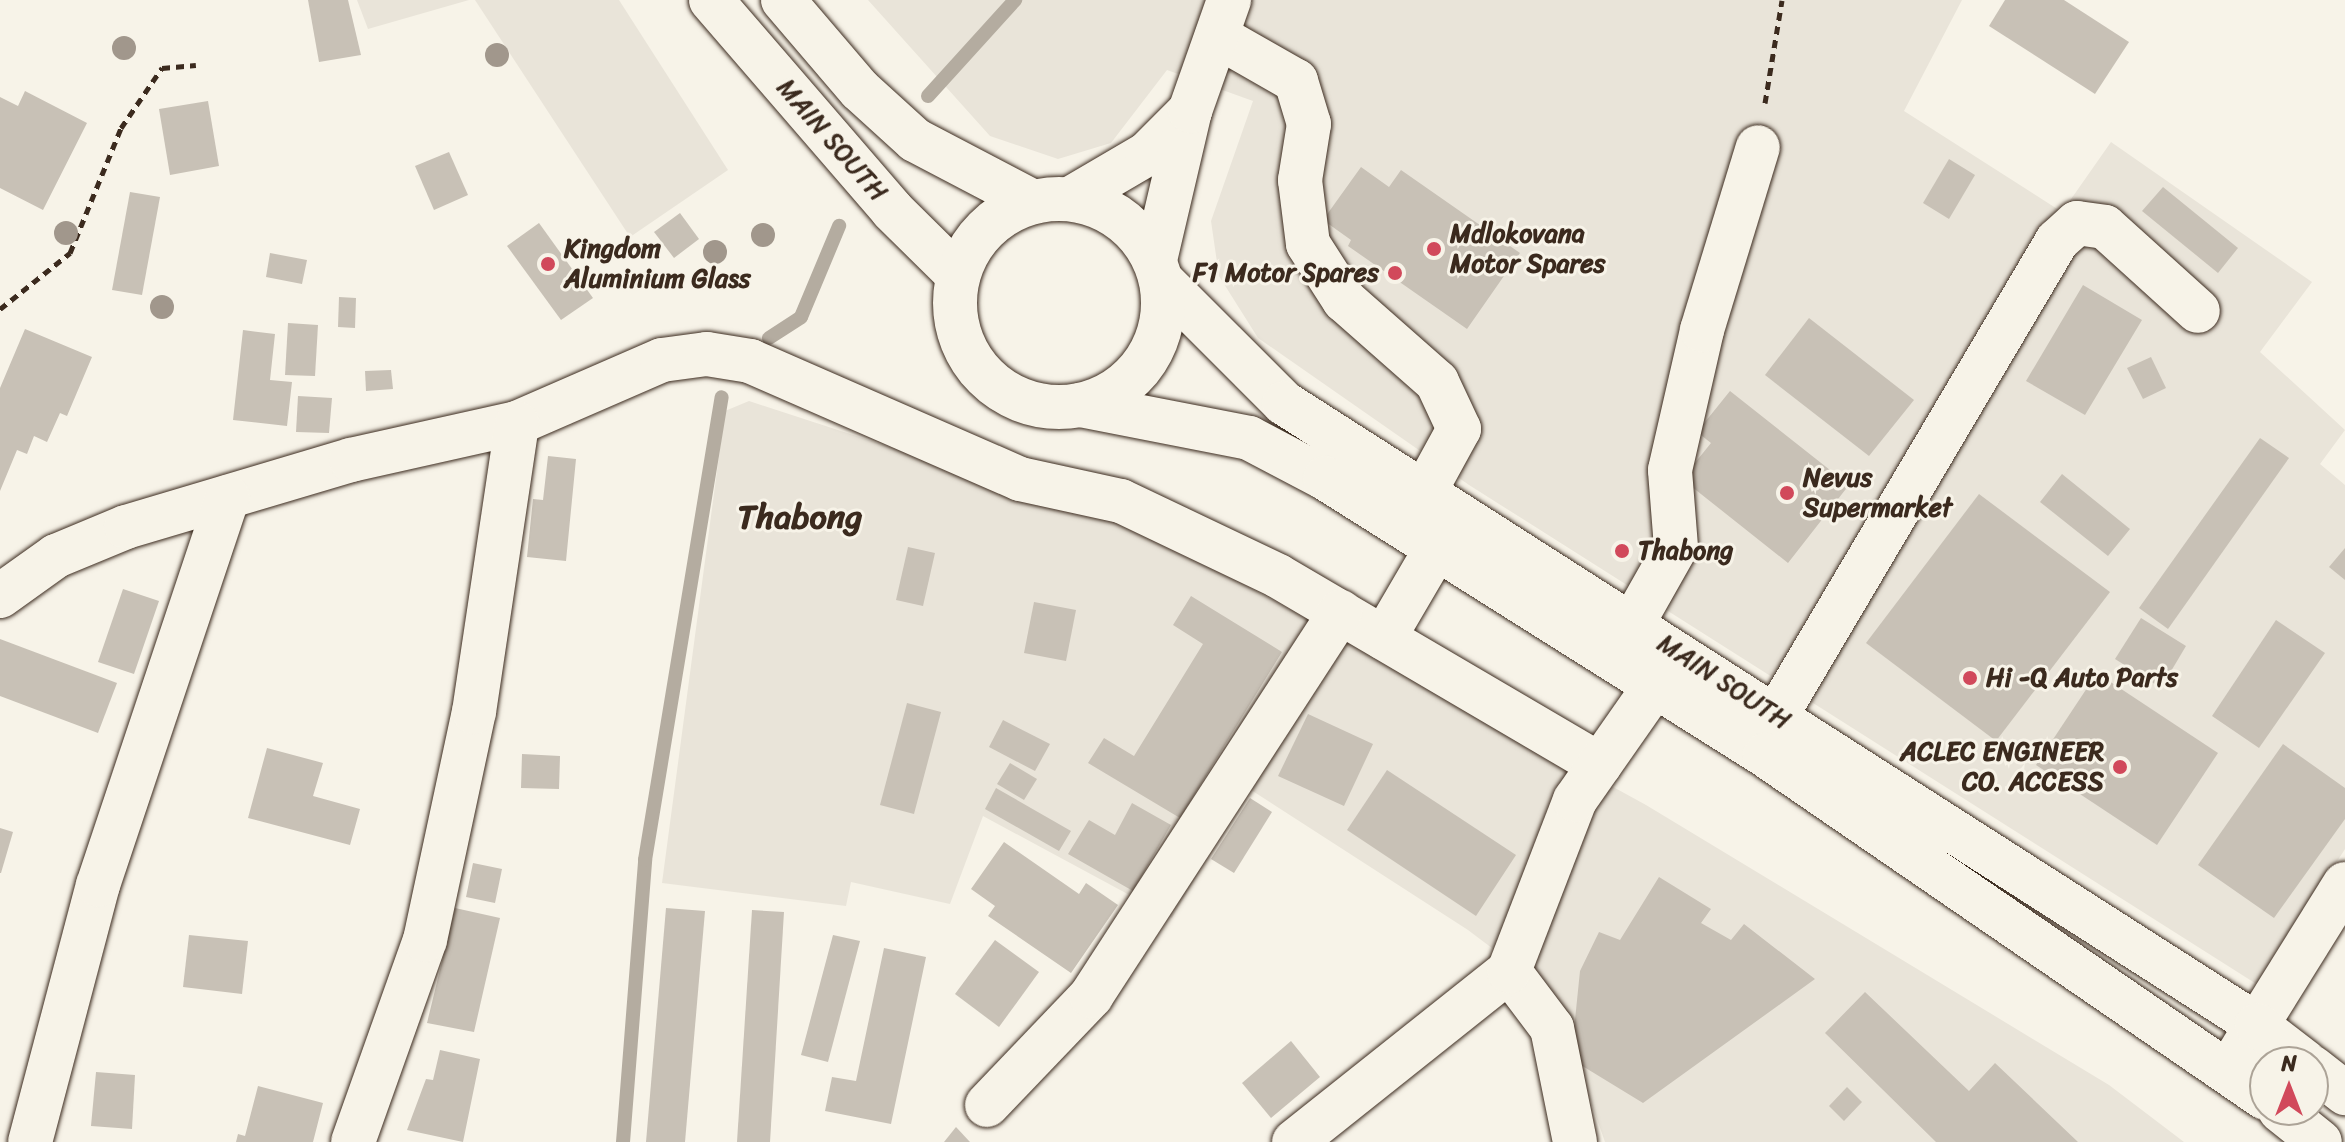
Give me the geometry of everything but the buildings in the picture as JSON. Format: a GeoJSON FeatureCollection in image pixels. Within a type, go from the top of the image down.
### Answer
{"type":"FeatureCollection","features":[{"type":"Feature","properties":{"kind":"main road","name":"MAIN SOUTH"},"geometry":{"type":"LineString","coordinates":[[711,0],[892,210],[958,275],[959,335],[994,385],[1049,407],[1080,405],[1249,438],[1436,549],[1654,687],[2249,1086]]}},
{"type":"Feature","properties":{"kind":"main road","name":"MAIN SOUTH"},"geometry":{"type":"LineString","coordinates":[[783,0],[860,90],[915,140],[1052,200],[1121,218],[1158,270],[1284,403],[1633,623],[2257,1025],[2284,1046]]}},
{"type":"Feature","properties":{"kind":"main road"},"geometry":{"type":"LineString","coordinates":[[1158,270],[1190,111],[1223,18],[1296,81],[1309,124],[1300,180],[1308,244],[1344,300],[1437,382],[1459,429],[1424,493]]}},
{"type":"Feature","properties":{"kind":"main road"},"geometry":{"type":"LineString","coordinates":[[958,275],[986,229],[1147,154],[1190,111]]}},
{"type":"Feature","properties":{"kind":"main road"},"geometry":{"type":"LineString","coordinates":[[1633,623],[1676,547],[1670,470],[1702,330],[1758,147]]}},
{"type":"Feature","properties":{"kind":"main road"},"geometry":{"type":"LineString","coordinates":[[1776,716],[2057,241],[2077,223],[2105,227],[2198,311]]}},
{"type":"Feature","properties":{"kind":"main road","name":"MAIN SOUTH"},"geometry":{"type":"LineString","coordinates":[[1080,405],[1111,394],[1137,373],[1155,346],[1163,314],[1158,270]]}},
{"type":"Feature","properties":{"kind":"main road"},"geometry":{"type":"LineString","coordinates":[[0,596],[56,556],[228,497],[351,460],[517,423],[662,360],[707,354],[750,361],[1020,479],[1121,501],[1340,612],[1600,765]]}},
{"type":"Feature","properties":{"kind":"main road"},"geometry":{"type":"LineString","coordinates":[[353,1142],[425,940],[474,712],[517,423]]}},
{"type":"Feature","properties":{"kind":"main road"},"geometry":{"type":"LineString","coordinates":[[30,1142],[98,885],[228,497]]}},
{"type":"Feature","properties":{"kind":"main road"},"geometry":{"type":"LineString","coordinates":[[1384,638],[1436,549]]}},
{"type":"Feature","properties":{"kind":"main road"},"geometry":{"type":"LineString","coordinates":[[987,1105],[1091,996],[1340,612]]}},
{"type":"Feature","properties":{"kind":"main road"},"geometry":{"type":"LineString","coordinates":[[1294,1142],[1509,971],[1575,800],[1654,687]]}},
{"type":"Feature","properties":{"kind":"main road"},"geometry":{"type":"LineString","coordinates":[[2229,1070],[2345,884]]}},
{"type":"Feature","properties":{"kind":"main road"},"geometry":{"type":"LineString","coordinates":[[1509,971],[1552,1028],[1569,1140]]}},
{"type":"Feature","properties":{"kind":"main road"},"geometry":{"type":"LineString","coordinates":[[2329,1080],[2345,1093]]}},
{"type":"Feature","properties":{"kind":"main road"},"geometry":{"type":"LineString","coordinates":[[2300,1126],[2320,1142]]}},
{"type":"Feature","properties":{"kind":"path"},"geometry":{"type":"LineString","coordinates":[[1758,147],[1782,0]]}},
{"type":"Feature","properties":{"kind":"path"},"geometry":{"type":"LineString","coordinates":[[0,309],[70,253],[121,128],[162,68],[196,65]]}},
{"type":"Feature","properties":{"kind":"shaded area"},"geometry":{"type":"Polygon","coordinates":[[[357,0],[469,0],[368,29],[357,0]]]}},
{"type":"Feature","properties":{"kind":"shaded area"},"geometry":{"type":"Polygon","coordinates":[[[475,0],[619,0],[728,170],[630,237],[475,0]]]}},
{"type":"Feature","properties":{"kind":"shaded area"},"geometry":{"type":"Polygon","coordinates":[[[868,0],[1962,0],[1904,111],[2062,212],[2111,142],[2312,282],[2260,352],[2345,430],[2320,464],[2345,485],[2345,849],[2258,985],[1469,485],[1258,338],[1219,276],[1211,221],[1253,101],[1167,70],[1111,143],[1058,159],[990,136],[868,0]]]}},
{"type":"Feature","properties":{"kind":"shaded area"},"geometry":{"type":"Polygon","coordinates":[[[749,401],[1145,530],[1646,805],[2109,1085],[2184,1142],[1605,1142],[1553,994],[1468,930],[1248,788],[1172,918],[983,816],[950,904],[851,882],[846,906],[662,883],[725,411],[749,401]]]}},
{"type":"Feature","properties":{"kind":"waterway"},"geometry":{"type":"LineString","coordinates":[[928,96],[1015,0]]}},
{"type":"Feature","properties":{"kind":"waterway"},"geometry":{"type":"LineString","coordinates":[[769,338],[801,317],[839,226]]}},
{"type":"Feature","properties":{"kind":"waterway"},"geometry":{"type":"LineString","coordinates":[[623,1142],[645,860],[722,397]]}},
{"type":"Feature","properties":{"kind":"place","name":"Mdlokovana Motor Spares"},"geometry":{"type":"Point","coordinates":[1434,249]}},
{"type":"Feature","properties":{"kind":"place","name":"Kingdom Aluminium Glass"},"geometry":{"type":"Point","coordinates":[548,264]}},
{"type":"Feature","properties":{"kind":"place","name":"F1 Motor Spares"},"geometry":{"type":"Point","coordinates":[1395,273]}},
{"type":"Feature","properties":{"kind":"place","name":"Nevus Supermarket"},"geometry":{"type":"Point","coordinates":[1787,493]}},
{"type":"Feature","properties":{"kind":"place","name":"Thabong"},"geometry":{"type":"Point","coordinates":[1622,551]}},
{"type":"Feature","properties":{"kind":"place","name":"Hi -Q Auto Parts"},"geometry":{"type":"Point","coordinates":[1970,678]}},
{"type":"Feature","properties":{"kind":"place","name":"ACLEC ENGINEER CO. ACCESS"},"geometry":{"type":"Point","coordinates":[2120,767]}},
{"type":"Feature","properties":{"kind":"district","name":"Thabong"},"geometry":{"type":"Point","coordinates":[800,518]}}]}
